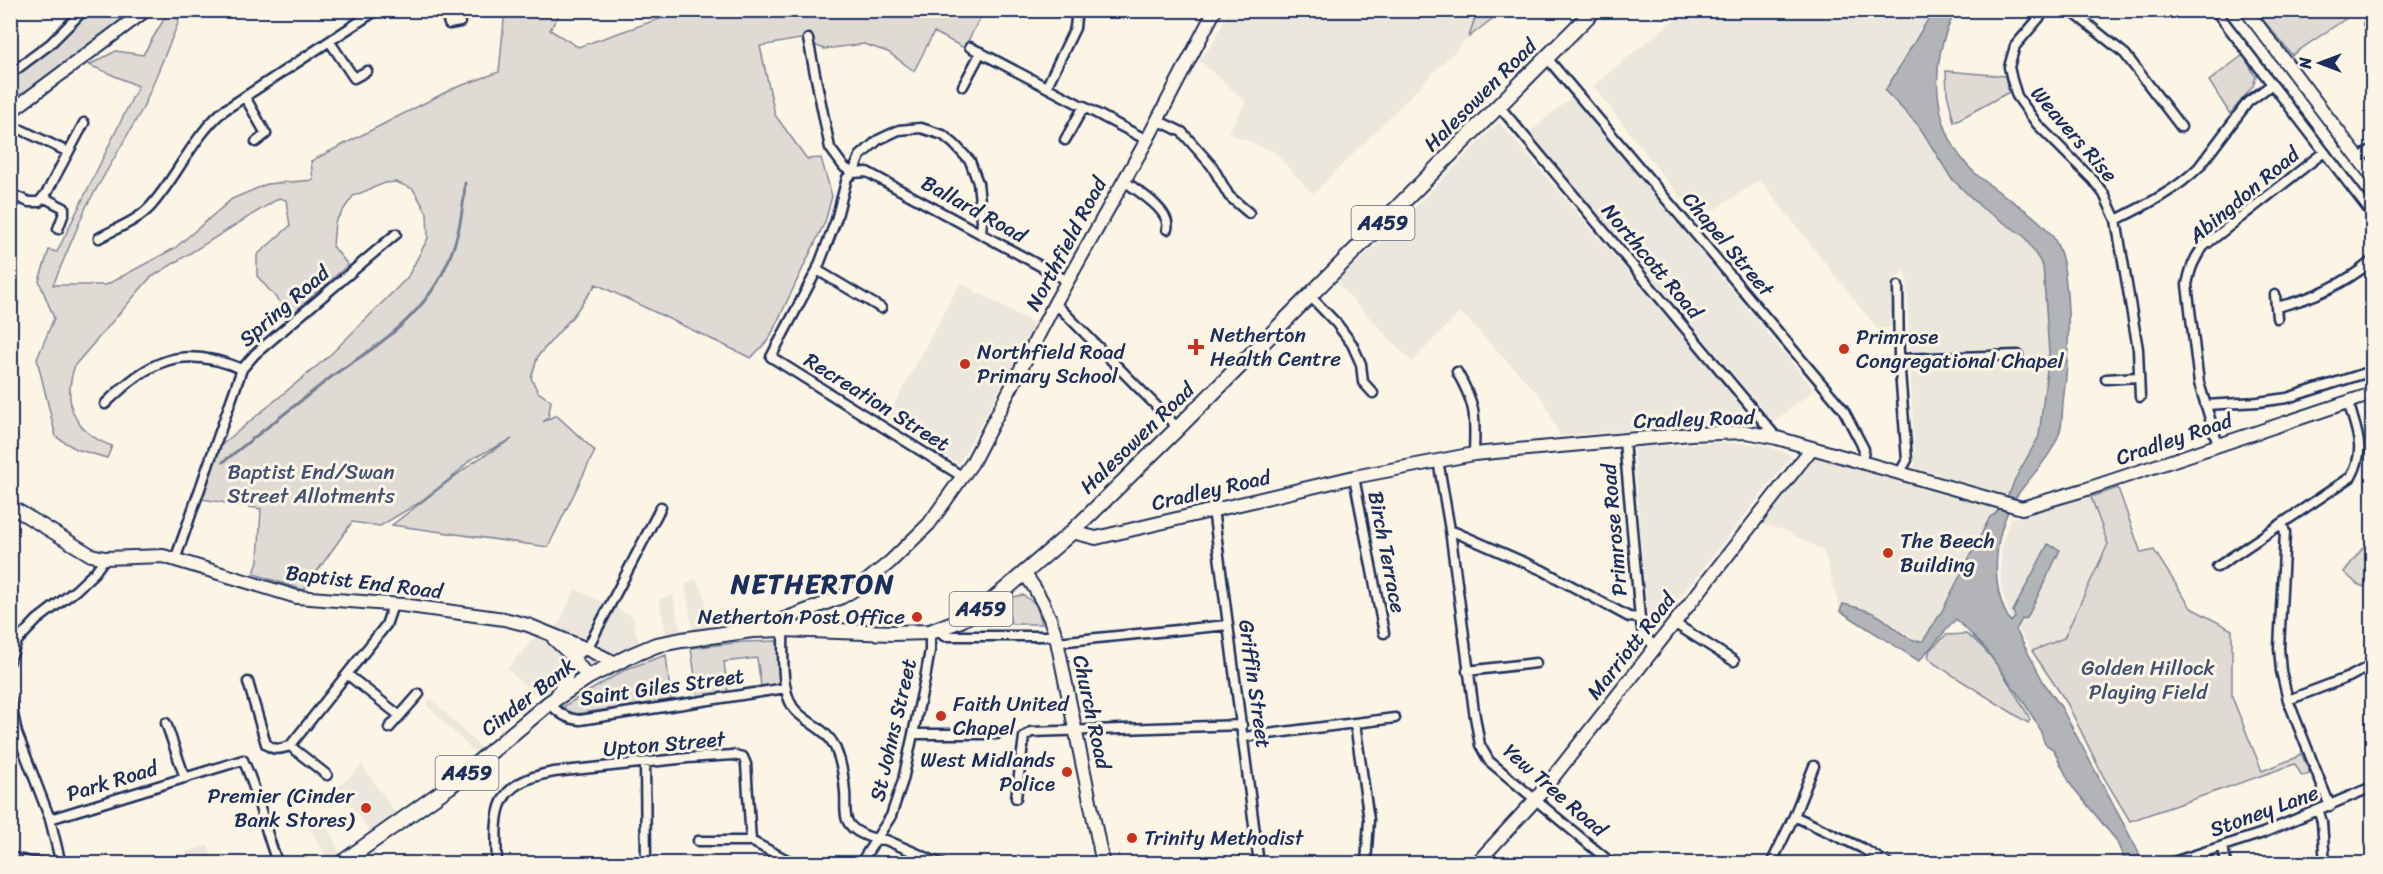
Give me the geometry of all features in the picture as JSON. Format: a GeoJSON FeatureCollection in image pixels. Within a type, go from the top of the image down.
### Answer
{"type":"FeatureCollection","features":[{"type":"Feature","properties":{"kind":"main road","name":"Halesowen Road"},"geometry":{"type":"LineString","coordinates":[[630,656],[656,645],[703,636],[768,629],[892,633],[933,631],[987,606],[1072,532],[1178,428],[1594,10]]}},
{"type":"Feature","properties":{"kind":"main road","name":"Cinder Bank"},"geometry":{"type":"LineString","coordinates":[[340,864],[450,786],[552,701],[588,676],[613,662],[630,656]]}},
{"type":"Feature","properties":{"kind":"street"},"geometry":{"type":"LineString","coordinates":[[10,74],[50,44],[84,10]]}},
{"type":"Feature","properties":{"kind":"street"},"geometry":{"type":"LineString","coordinates":[[10,112],[146,10]]}},
{"type":"Feature","properties":{"kind":"street"},"geometry":{"type":"LineString","coordinates":[[99,238],[130,221],[149,207],[208,124],[223,111],[377,10]]}},
{"type":"Feature","properties":{"kind":"street"},"geometry":{"type":"LineString","coordinates":[[445,10],[449,24],[460,22]]}},
{"type":"Feature","properties":{"kind":"street","name":"Northfield Road"},"geometry":{"type":"LineString","coordinates":[[768,629],[779,621],[842,597],[890,562],[929,524],[963,477],[1055,303],[1147,140],[1215,10]]}},
{"type":"Feature","properties":{"kind":"street","name":"Weavers Rise"},"geometry":{"type":"LineString","coordinates":[[2046,10],[2015,46],[2010,56],[2009,68],[2014,90],[2037,124],[2093,180],[2104,194],[2116,219],[2138,349],[2140,397]]}},
{"type":"Feature","properties":{"kind":"street"},"geometry":{"type":"LineString","coordinates":[[2070,10],[2125,54],[2181,127]]}},
{"type":"Feature","properties":{"kind":"street"},"geometry":{"type":"LineString","coordinates":[[2215,10],[2373,214]]}},
{"type":"Feature","properties":{"kind":"street"},"geometry":{"type":"LineString","coordinates":[[2246,10],[2373,176]]}},
{"type":"Feature","properties":{"kind":"street"},"geometry":{"type":"LineString","coordinates":[[1047,86],[1075,28],[1076,18]]}},
{"type":"Feature","properties":{"kind":"street"},"geometry":{"type":"LineString","coordinates":[[808,39],[830,148],[844,167],[853,173]]}},
{"type":"Feature","properties":{"kind":"street"},"geometry":{"type":"LineString","coordinates":[[330,42],[354,78],[367,71]]}},
{"type":"Feature","properties":{"kind":"street"},"geometry":{"type":"LineString","coordinates":[[970,46],[1147,140]]}},
{"type":"Feature","properties":{"kind":"street"},"geometry":{"type":"LineString","coordinates":[[963,86],[981,52]]}},
{"type":"Feature","properties":{"kind":"street","name":"Chapel Street"},"geometry":{"type":"LineString","coordinates":[[1547,58],[1843,409],[1864,449],[1862,463]]}},
{"type":"Feature","properties":{"kind":"street"},"geometry":{"type":"LineString","coordinates":[[2116,219],[2160,198],[2190,177],[2234,124],[2248,102],[2271,85]]}},
{"type":"Feature","properties":{"kind":"street"},"geometry":{"type":"LineString","coordinates":[[245,97],[266,134],[256,142]]}},
{"type":"Feature","properties":{"kind":"street"},"geometry":{"type":"LineString","coordinates":[[1065,140],[1084,106]]}},
{"type":"Feature","properties":{"kind":"street","name":"Northcott Road"},"geometry":{"type":"LineString","coordinates":[[1499,106],[1777,438]]}},
{"type":"Feature","properties":{"kind":"street"},"geometry":{"type":"LineString","coordinates":[[1157,120],[1182,132],[1188,138],[1212,166],[1229,196],[1249,213]]}},
{"type":"Feature","properties":{"kind":"street"},"geometry":{"type":"LineString","coordinates":[[10,194],[29,202],[39,202],[84,123]]}},
{"type":"Feature","properties":{"kind":"street"},"geometry":{"type":"LineString","coordinates":[[881,308],[817,270],[836,220],[847,177],[853,173],[860,156],[878,140],[899,130],[921,128],[943,135],[963,153],[974,171],[982,213],[981,234]]}},
{"type":"Feature","properties":{"kind":"street"},"geometry":{"type":"LineString","coordinates":[[22,130],[68,152]]}},
{"type":"Feature","properties":{"kind":"street"},"geometry":{"type":"LineString","coordinates":[[2359,159],[2373,149]]}},
{"type":"Feature","properties":{"kind":"street","name":"Abingdon Road"},"geometry":{"type":"LineString","coordinates":[[2218,445],[2199,383],[2187,285],[2196,256],[2204,246],[2324,152]]}},
{"type":"Feature","properties":{"kind":"street","name":"Ballard Road"},"geometry":{"type":"LineString","coordinates":[[853,173],[867,171],[1068,281]]}},
{"type":"Feature","properties":{"kind":"street"},"geometry":{"type":"LineString","coordinates":[[1123,180],[1167,217],[1169,223],[1167,229]]}},
{"type":"Feature","properties":{"kind":"street"},"geometry":{"type":"LineString","coordinates":[[43,197],[64,208],[58,229]]}},
{"type":"Feature","properties":{"kind":"street","name":"Spring Road"},"geometry":{"type":"LineString","coordinates":[[175,560],[242,369],[255,354],[396,234]]}},
{"type":"Feature","properties":{"kind":"street"},"geometry":{"type":"LineString","coordinates":[[2276,307],[2299,302],[2329,290],[2373,261]]}},
{"type":"Feature","properties":{"kind":"street","name":"Recreation Street"},"geometry":{"type":"LineString","coordinates":[[817,270],[771,357],[963,477]]}},
{"type":"Feature","properties":{"kind":"street"},"geometry":{"type":"LineString","coordinates":[[1898,286],[1899,359],[1907,460],[1900,472]]}},
{"type":"Feature","properties":{"kind":"street"},"geometry":{"type":"LineString","coordinates":[[2275,295],[2277,318]]}},
{"type":"Feature","properties":{"kind":"street"},"geometry":{"type":"LineString","coordinates":[[1310,296],[1337,324],[1352,344],[1361,364],[1363,382],[1373,393]]}},
{"type":"Feature","properties":{"kind":"street"},"geometry":{"type":"LineString","coordinates":[[1055,303],[1178,428]]}},
{"type":"Feature","properties":{"kind":"street"},"geometry":{"type":"LineString","coordinates":[[1899,359],[2018,355]]}},
{"type":"Feature","properties":{"kind":"street"},"geometry":{"type":"LineString","coordinates":[[105,404],[157,363],[176,358],[203,357],[242,369]]}},
{"type":"Feature","properties":{"kind":"street"},"geometry":{"type":"LineString","coordinates":[[2205,405],[2287,398],[2373,371]]}},
{"type":"Feature","properties":{"kind":"street"},"geometry":{"type":"LineString","coordinates":[[1457,372],[1472,399],[1475,418],[1474,454]]}},
{"type":"Feature","properties":{"kind":"street"},"geometry":{"type":"LineString","coordinates":[[2106,379],[2138,377]]}},
{"type":"Feature","properties":{"kind":"street","name":"Cradley Road"},"geometry":{"type":"LineString","coordinates":[[1072,532],[1096,538],[1354,477],[1474,454],[1691,434],[1747,432],[1900,472],[2018,507],[2031,507],[2373,394]]}},
{"type":"Feature","properties":{"kind":"street"},"geometry":{"type":"LineString","coordinates":[[2217,567],[2350,477],[2360,455],[2359,442],[2348,401]]}},
{"type":"Feature","properties":{"kind":"street","name":"Primrose Road"},"geometry":{"type":"LineString","coordinates":[[1624,441],[1640,618],[1643,634],[1655,647]]}},
{"type":"Feature","properties":{"kind":"street","name":"Marriott Road"},"geometry":{"type":"LineString","coordinates":[[1476,864],[1536,799],[1812,448]]}},
{"type":"Feature","properties":{"kind":"street","name":"Yew Tree Road"},"geometry":{"type":"LineString","coordinates":[[1438,460],[1450,530],[1467,671],[1480,745],[1490,760],[1610,862]]}},
{"type":"Feature","properties":{"kind":"street","name":"Birch Terrace"},"geometry":{"type":"LineString","coordinates":[[1354,477],[1384,633]]}},
{"type":"Feature","properties":{"kind":"street"},"geometry":{"type":"LineString","coordinates":[[552,701],[566,680],[573,657],[587,649],[661,507]]}},
{"type":"Feature","properties":{"kind":"street","name":"Baptist End Road"},"geometry":{"type":"LineString","coordinates":[[12,509],[80,549],[105,558],[163,556],[297,597],[393,604],[504,619],[587,649],[613,662]]}},
{"type":"Feature","properties":{"kind":"street","name":"Griffin Street"},"geometry":{"type":"LineString","coordinates":[[1213,509],[1259,864]]}},
{"type":"Feature","properties":{"kind":"street"},"geometry":{"type":"LineString","coordinates":[[2282,524],[2285,532],[2280,670],[2288,700],[2330,806]]}},
{"type":"Feature","properties":{"kind":"street"},"geometry":{"type":"LineString","coordinates":[[1450,530],[1542,570],[1629,617],[1640,618]]}},
{"type":"Feature","properties":{"kind":"street"},"geometry":{"type":"LineString","coordinates":[[10,660],[17,641],[37,620],[89,578],[105,558]]}},
{"type":"Feature","properties":{"kind":"street","name":"Church Road"},"geometry":{"type":"LineString","coordinates":[[1025,574],[1037,590],[1049,613],[1056,639],[1103,864]]}},
{"type":"Feature","properties":{"kind":"street"},"geometry":{"type":"LineString","coordinates":[[248,682],[266,744],[278,750],[290,746],[386,626],[393,604]]}},
{"type":"Feature","properties":{"kind":"street"},"geometry":{"type":"LineString","coordinates":[[807,630],[808,616],[815,608]]}},
{"type":"Feature","properties":{"kind":"street"},"geometry":{"type":"LineString","coordinates":[[1674,623],[1734,661]]}},
{"type":"Feature","properties":{"kind":"street"},"geometry":{"type":"LineString","coordinates":[[933,631],[944,636],[1056,639],[1228,625]]}},
{"type":"Feature","properties":{"kind":"street"},"geometry":{"type":"LineString","coordinates":[[783,629],[786,688],[795,711],[829,736],[836,748],[843,776],[847,819],[850,824],[877,840],[886,840],[941,864]]}},
{"type":"Feature","properties":{"kind":"street","name":"St Johns Street"},"geometry":{"type":"LineString","coordinates":[[860,864],[891,816],[903,780],[933,631]]}},
{"type":"Feature","properties":{"kind":"street","name":"Baptist End Road"},"geometry":{"type":"LineString","coordinates":[[548,634],[573,657],[588,676]]}},
{"type":"Feature","properties":{"kind":"street"},"geometry":{"type":"LineString","coordinates":[[1467,671],[1536,663]]}},
{"type":"Feature","properties":{"kind":"street"},"geometry":{"type":"LineString","coordinates":[[2288,700],[2349,677],[2373,665]]}},
{"type":"Feature","properties":{"kind":"street"},"geometry":{"type":"LineString","coordinates":[[348,675],[400,716]]}},
{"type":"Feature","properties":{"kind":"street","name":"Saint Giles Street"},"geometry":{"type":"LineString","coordinates":[[552,701],[561,714],[570,719],[580,720],[786,688]]}},
{"type":"Feature","properties":{"kind":"street"},"geometry":{"type":"LineString","coordinates":[[389,728],[419,694]]}},
{"type":"Feature","properties":{"kind":"street"},"geometry":{"type":"LineString","coordinates":[[10,699],[17,733],[50,819],[61,864]]}},
{"type":"Feature","properties":{"kind":"street"},"geometry":{"type":"LineString","coordinates":[[1244,737],[1395,718]]}},
{"type":"Feature","properties":{"kind":"street","name":"Park Road"},"geometry":{"type":"LineString","coordinates":[[166,723],[185,778]]}},
{"type":"Feature","properties":{"kind":"street"},"geometry":{"type":"LineString","coordinates":[[1355,724],[1369,820],[1366,864]]}},
{"type":"Feature","properties":{"kind":"street"},"geometry":{"type":"LineString","coordinates":[[1016,798],[1024,737],[1031,732],[1242,725]]}},
{"type":"Feature","properties":{"kind":"street"},"geometry":{"type":"LineString","coordinates":[[913,734],[997,734]]}},
{"type":"Feature","properties":{"kind":"street"},"geometry":{"type":"LineString","coordinates":[[290,746],[327,775]]}},
{"type":"Feature","properties":{"kind":"street","name":"Upton Street"},"geometry":{"type":"LineString","coordinates":[[497,864],[498,807],[508,792],[519,782],[535,776],[645,763],[733,755],[743,757],[746,764],[750,841]]}},
{"type":"Feature","properties":{"kind":"street","name":"Park Road"},"geometry":{"type":"LineString","coordinates":[[50,819],[243,760],[278,864]]}},
{"type":"Feature","properties":{"kind":"street"},"geometry":{"type":"LineString","coordinates":[[645,763],[646,864]]}},
{"type":"Feature","properties":{"kind":"street"},"geometry":{"type":"LineString","coordinates":[[1771,864],[1814,766]]}},
{"type":"Feature","properties":{"kind":"street","name":"Stoney Lane"},"geometry":{"type":"LineString","coordinates":[[2168,864],[2319,812],[2373,787]]}},
{"type":"Feature","properties":{"kind":"street"},"geometry":{"type":"LineString","coordinates":[[2319,812],[2322,822],[2325,864]]}},
{"type":"Feature","properties":{"kind":"street"},"geometry":{"type":"LineString","coordinates":[[1794,816],[1862,848],[1887,864]]}},
{"type":"Feature","properties":{"kind":"street"},"geometry":{"type":"LineString","coordinates":[[698,842],[750,841],[795,864]]}},
{"type":"Feature","properties":{"kind":"street"},"geometry":{"type":"LineString","coordinates":[[2223,846],[2226,864]]}},
{"type":"Feature","properties":{"kind":"street"},"geometry":{"type":"LineString","coordinates":[[10,857],[53,864]]}},
{"type":"Feature","properties":{"kind":"shaded area"},"geometry":{"type":"Polygon","coordinates":[[[1229,11],[1477,11],[1469,37],[1313,194],[1273,151],[1228,133],[1246,102],[1199,60],[1211,46],[1229,11]]]}},
{"type":"Feature","properties":{"kind":"shaded area"},"geometry":{"type":"Polygon","coordinates":[[[1685,11],[1933,11],[1885,91],[1919,126],[1951,178],[1982,208],[2024,236],[2043,266],[2049,353],[2039,436],[2008,495],[1915,468],[1906,270],[1892,280],[1892,327],[1878,330],[1760,180],[1698,220],[1593,86],[1685,11]]]}},
{"type":"Feature","properties":{"kind":"shaded area"},"geometry":{"type":"Polygon","coordinates":[[[1933,11],[1956,11],[1947,30],[1938,74],[1938,96],[1942,118],[1950,139],[1961,158],[1976,174],[2045,227],[2060,250],[2066,279],[2068,348],[2061,426],[2051,451],[2016,497],[2003,526],[1997,559],[1999,592],[2011,622],[2015,617],[2013,611],[2048,544],[2060,550],[2027,618],[2022,619],[2016,630],[2044,683],[2061,707],[2138,851],[2141,863],[2125,861],[2116,840],[2071,785],[2053,749],[2045,744],[2039,727],[2023,701],[1985,648],[1956,619],[1919,661],[1840,611],[1843,604],[1866,610],[1879,616],[1905,636],[1923,641],[1942,611],[1990,517],[1996,513],[2011,490],[2039,436],[2049,353],[2043,266],[2024,236],[1982,208],[1951,178],[1919,126],[1885,91],[1933,11]]]}},
{"type":"Feature","properties":{"kind":"shaded area"},"geometry":{"type":"Polygon","coordinates":[[[1573,96],[1814,390],[1774,422],[1529,132],[1573,96]]]}},
{"type":"Feature","properties":{"kind":"shaded area"},"geometry":{"type":"Polygon","coordinates":[[[1499,122],[1742,406],[1744,417],[1737,422],[1560,436],[1543,399],[1460,312],[1412,362],[1336,282],[1389,233],[1499,122]]]}},
{"type":"Feature","properties":{"kind":"shaded area","name":"Northfield Road Primary School"},"geometry":{"type":"Polygon","coordinates":[[[960,283],[1035,324],[959,464],[887,418],[960,283]]]}},
{"type":"Feature","properties":{"kind":"shaded area"},"geometry":{"type":"Polygon","coordinates":[[[1725,442],[1763,445],[1787,453],[1791,457],[1656,627],[1648,620],[1633,448],[1725,442]]]}},
{"type":"Feature","properties":{"kind":"shaded area"},"geometry":{"type":"Polygon","coordinates":[[[1812,448],[2006,504],[1919,661],[1840,611],[1824,551],[1784,530],[1760,524],[1812,448]]]}},
{"type":"Feature","properties":{"kind":"shaded area"},"geometry":{"type":"Polygon","coordinates":[[[2091,497],[2108,544],[2064,638],[2032,651],[2011,617],[2001,588],[2001,550],[2010,519],[2091,497]]]}},
{"type":"Feature","properties":{"kind":"shaded area"},"geometry":{"type":"Polygon","coordinates":[[[696,579],[704,595],[711,634],[694,637],[685,585],[696,579]]]}},
{"type":"Feature","properties":{"kind":"shaded area"},"geometry":{"type":"Polygon","coordinates":[[[575,589],[632,616],[641,651],[549,703],[531,691],[507,669],[540,631],[548,634],[560,621],[575,589]]]}},
{"type":"Feature","properties":{"kind":"shaded area"},"geometry":{"type":"Polygon","coordinates":[[[673,594],[682,640],[668,643],[659,600],[673,594]]]}},
{"type":"Feature","properties":{"kind":"shaded area"},"geometry":{"type":"Polygon","coordinates":[[[431,699],[488,755],[482,760],[426,704],[431,699]]]}},
{"type":"Feature","properties":{"kind":"shaded area"},"geometry":{"type":"Polygon","coordinates":[[[362,765],[401,821],[375,840],[347,799],[336,789],[362,765]]]}},
{"type":"Feature","properties":{"kind":"shaded area"},"geometry":{"type":"Polygon","coordinates":[[[324,822],[344,861],[340,863],[312,863],[327,856],[308,827],[324,822]]]}},
{"type":"Feature","properties":{"kind":"shaded area"},"geometry":{"type":"Polygon","coordinates":[[[208,845],[214,863],[190,863],[186,852],[208,845]]]}},
{"type":"Feature","properties":{"kind":"green space"},"geometry":{"type":"Polygon","coordinates":[[[90,11],[133,11],[11,105],[11,79],[54,45],[90,11]]]}},
{"type":"Feature","properties":{"kind":"green space","name":"Baptist End/Swan Street Allotments"},"geometry":{"type":"Polygon","coordinates":[[[505,11],[561,11],[550,30],[578,47],[682,11],[984,11],[964,48],[934,32],[914,71],[888,52],[864,44],[824,49],[800,39],[760,46],[775,115],[807,159],[821,158],[832,196],[825,222],[769,339],[751,358],[596,284],[573,316],[538,356],[531,378],[538,392],[551,401],[548,418],[543,422],[556,415],[595,451],[548,547],[392,525],[475,461],[512,439],[471,459],[456,474],[417,504],[380,526],[352,522],[304,590],[254,574],[258,561],[261,509],[202,499],[219,447],[329,356],[407,278],[428,238],[427,213],[413,189],[396,182],[385,183],[353,196],[335,222],[333,246],[348,265],[291,315],[257,276],[257,255],[290,226],[286,200],[279,198],[150,278],[75,365],[71,379],[71,404],[74,414],[88,433],[112,446],[107,458],[76,449],[56,437],[37,359],[54,318],[39,281],[49,250],[57,252],[138,86],[89,65],[116,51],[143,55],[164,19],[173,12],[179,21],[143,108],[86,207],[53,285],[106,285],[175,248],[232,199],[267,184],[313,180],[311,161],[452,89],[499,72],[505,11]]]}},
{"type":"Feature","properties":{"kind":"green space"},"geometry":{"type":"Polygon","coordinates":[[[1477,11],[1502,11],[1469,37],[1477,11]]]}},
{"type":"Feature","properties":{"kind":"green space"},"geometry":{"type":"Polygon","coordinates":[[[2256,11],[2357,11],[2292,55],[2256,11]]]}},
{"type":"Feature","properties":{"kind":"green space"},"geometry":{"type":"Polygon","coordinates":[[[2243,55],[2256,77],[2253,86],[2230,114],[2209,81],[2243,55]]]}},
{"type":"Feature","properties":{"kind":"green space"},"geometry":{"type":"Polygon","coordinates":[[[1946,71],[2005,76],[2009,92],[1954,122],[1947,93],[1946,71]]]}},
{"type":"Feature","properties":{"kind":"green space","name":"Golden Hillock Playing Field"},"geometry":{"type":"Polygon","coordinates":[[[2118,488],[2141,553],[2154,550],[2191,608],[2232,630],[2232,697],[2262,771],[2295,758],[2301,753],[2310,774],[2302,776],[2295,764],[2130,821],[2103,776],[2067,703],[2032,651],[2064,638],[2108,544],[2091,497],[2118,488]]]}},
{"type":"Feature","properties":{"kind":"green space"},"geometry":{"type":"Polygon","coordinates":[[[2372,536],[2372,569],[2364,587],[2344,572],[2372,536]]]}},
{"type":"Feature","properties":{"kind":"green space"},"geometry":{"type":"Polygon","coordinates":[[[1023,595],[1036,604],[1042,624],[1011,624],[1008,607],[1013,597],[1023,595]]]}},
{"type":"Feature","properties":{"kind":"green space"},"geometry":{"type":"Polygon","coordinates":[[[1966,634],[1984,649],[2001,670],[2028,715],[2030,720],[2028,723],[1935,664],[1928,657],[1930,650],[1946,635],[1966,634]]]}},
{"type":"Feature","properties":{"kind":"green space"},"geometry":{"type":"Polygon","coordinates":[[[777,641],[780,680],[776,684],[761,686],[757,658],[724,662],[728,693],[698,698],[691,648],[777,641]]]}},
{"type":"Feature","properties":{"kind":"green space"},"geometry":{"type":"Polygon","coordinates":[[[666,655],[671,700],[575,714],[567,713],[564,706],[626,669],[666,655]]]}},
{"type":"Feature","properties":{"kind":"waterway"},"geometry":{"type":"LineString","coordinates":[[223,462],[335,374],[380,343],[417,310],[442,274],[451,253],[463,208],[465,183]]}},
{"type":"Feature","properties":{"kind":"place","name":"Netherton Health Centre"},"geometry":{"type":"Point","coordinates":[1196,347]}},
{"type":"Feature","properties":{"kind":"place","name":"Primrose Congregational Chapel"},"geometry":{"type":"Point","coordinates":[1844,349]}},
{"type":"Feature","properties":{"kind":"place","name":"Northfield Road Primary School"},"geometry":{"type":"Point","coordinates":[965,364]}},
{"type":"Feature","properties":{"kind":"place","name":"The Beech Building"},"geometry":{"type":"Point","coordinates":[1888,553]}},
{"type":"Feature","properties":{"kind":"place","name":"Netherton Post Office"},"geometry":{"type":"Point","coordinates":[917,617]}},
{"type":"Feature","properties":{"kind":"place","name":"Faith United Chapel"},"geometry":{"type":"Point","coordinates":[941,716]}},
{"type":"Feature","properties":{"kind":"place","name":"West Midlands Police"},"geometry":{"type":"Point","coordinates":[1067,772]}},
{"type":"Feature","properties":{"kind":"place","name":"Premier (Cinder Bank Stores)"},"geometry":{"type":"Point","coordinates":[366,808]}},
{"type":"Feature","properties":{"kind":"place","name":"Trinity Methodist"},"geometry":{"type":"Point","coordinates":[1132,838]}},
{"type":"Feature","properties":{"kind":"district","name":"NETHERTON"},"geometry":{"type":"Point","coordinates":[813,584]}}]}
